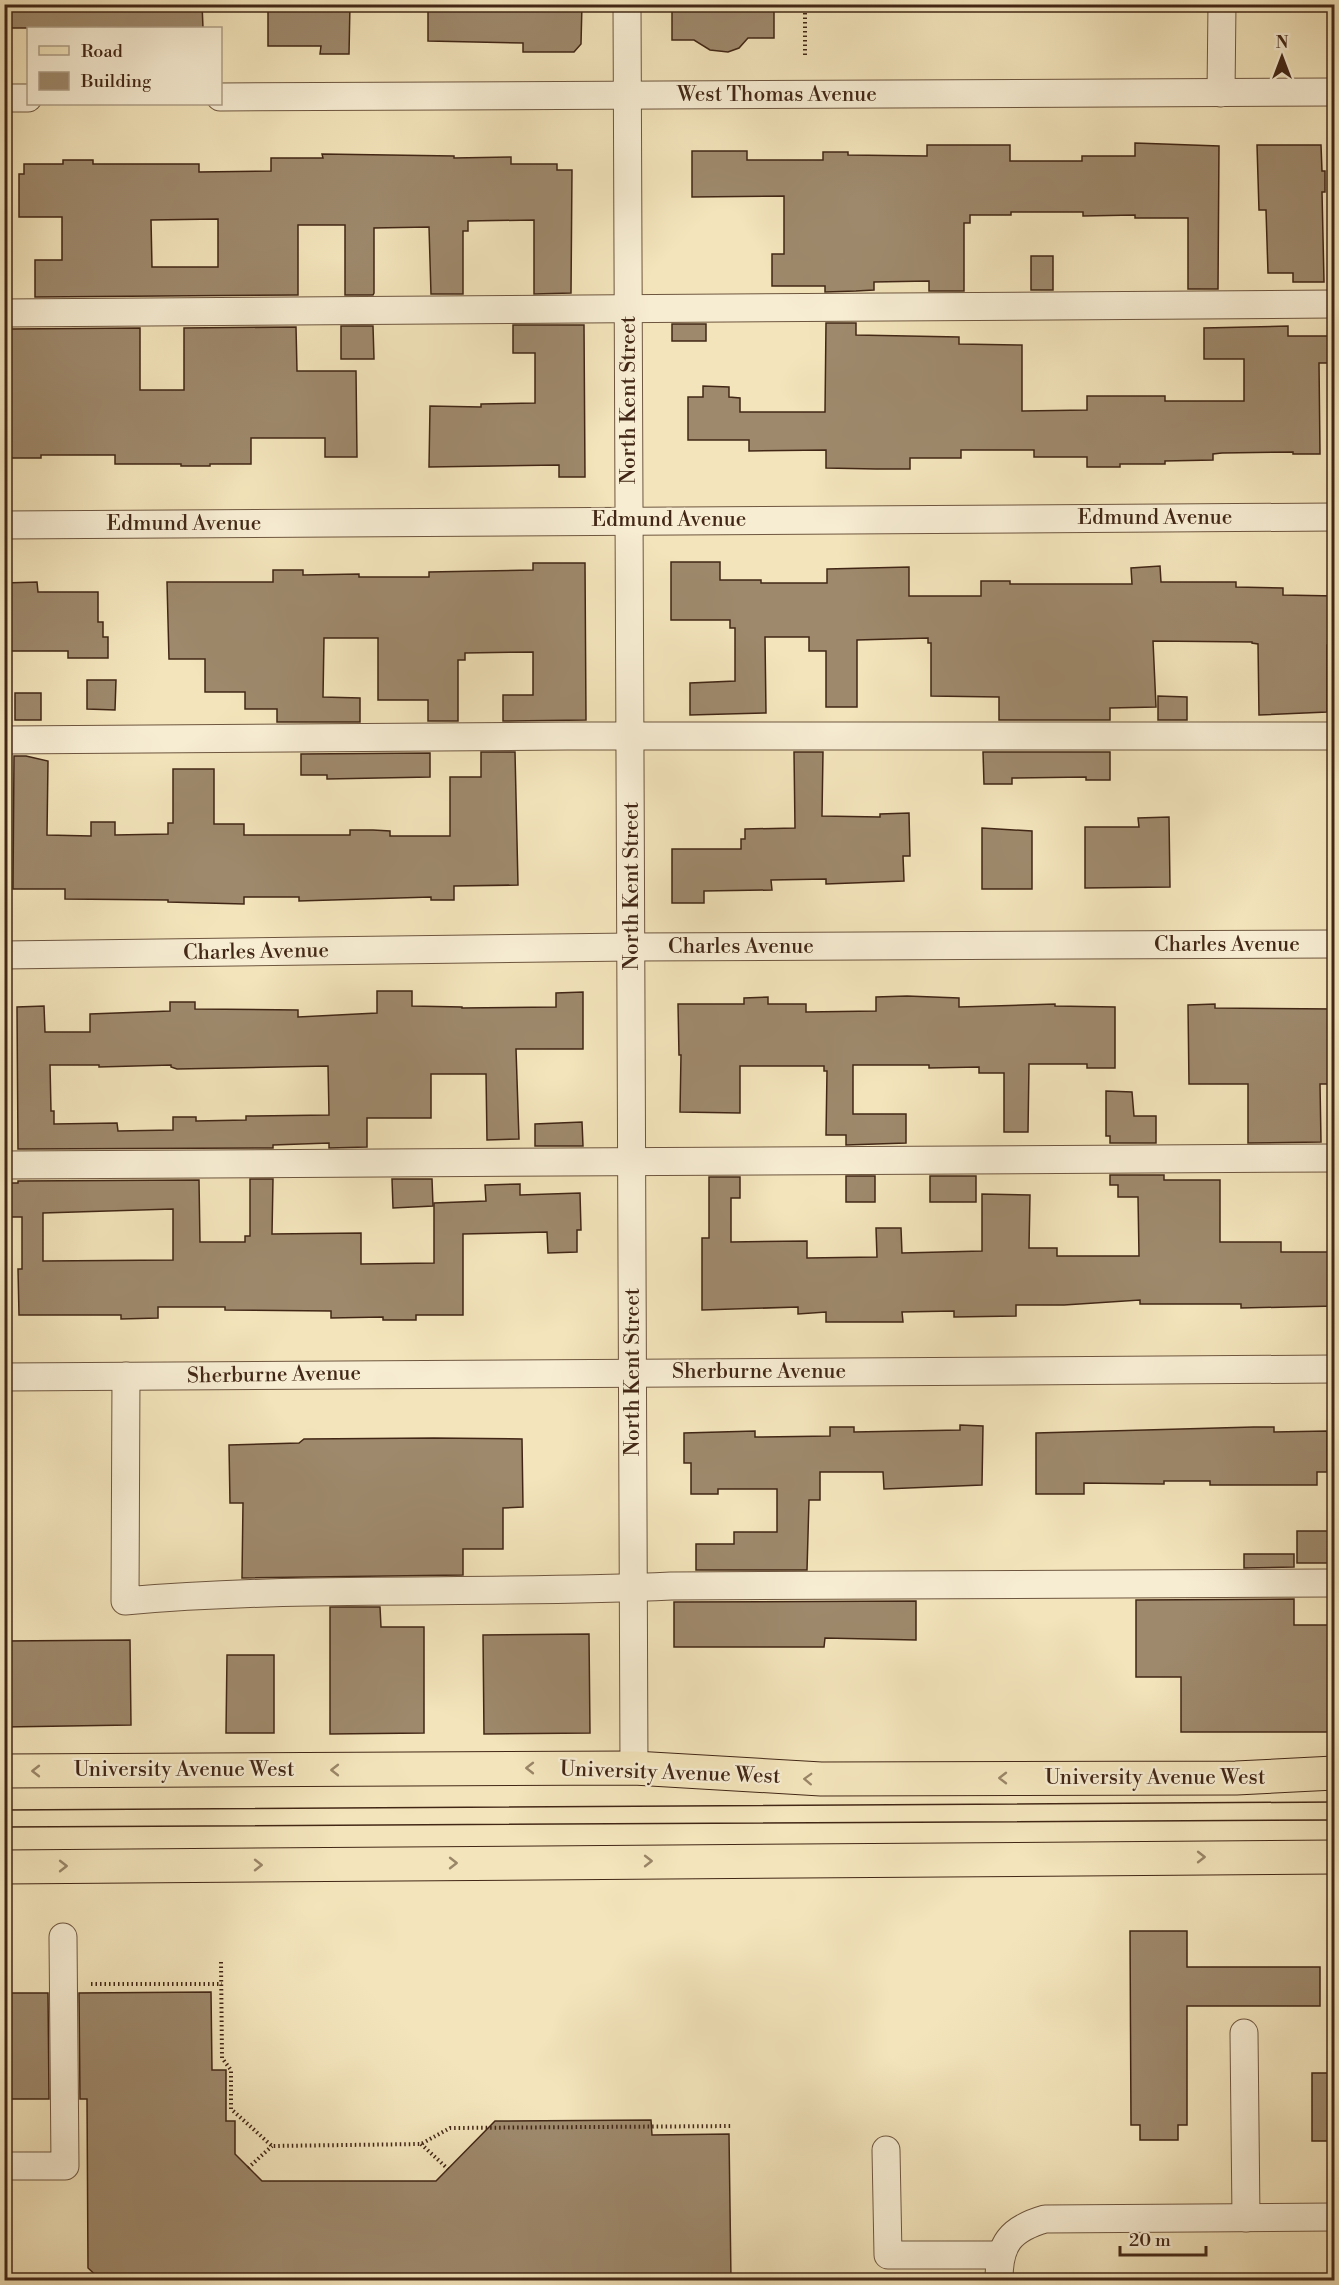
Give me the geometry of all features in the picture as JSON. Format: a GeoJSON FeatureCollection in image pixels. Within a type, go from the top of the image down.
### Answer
{"type":"FeatureCollection","features":[{"type":"Feature","properties":{"kind":"main road","name":"University Avenue West"},"geometry":{"type":"LineString","coordinates":[[4,1771],[634,1768],[821,1779],[1236,1778],[1335,1773]]}},
{"type":"Feature","properties":{"kind":"main road"},"geometry":{"type":"LineString","coordinates":[[4,1867],[1335,1857]]}},
{"type":"Feature","properties":{"kind":"street","name":"North Kent Street"},"geometry":{"type":"LineString","coordinates":[[627,4],[634,1768]]}},
{"type":"Feature","properties":{"kind":"street"},"geometry":{"type":"LineString","coordinates":[[1221,93],[1222,4]]}},
{"type":"Feature","properties":{"kind":"street","name":"West Thomas Avenue"},"geometry":{"type":"LineString","coordinates":[[222,97],[1335,92]]}},
{"type":"Feature","properties":{"kind":"street"},"geometry":{"type":"LineString","coordinates":[[4,98],[27,98]]}},
{"type":"Feature","properties":{"kind":"street"},"geometry":{"type":"LineString","coordinates":[[4,314],[1335,304]]}},
{"type":"Feature","properties":{"kind":"street","name":"Edmund Avenue"},"geometry":{"type":"LineString","coordinates":[[4,525],[1335,517]]}},
{"type":"Feature","properties":{"kind":"street"},"geometry":{"type":"LineString","coordinates":[[4,740],[631,736],[1335,736]]}},
{"type":"Feature","properties":{"kind":"street","name":"Charles Avenue"},"geometry":{"type":"LineString","coordinates":[[4,955],[632,947],[1335,944]]}},
{"type":"Feature","properties":{"kind":"street"},"geometry":{"type":"LineString","coordinates":[[4,1165],[1335,1158]]}},
{"type":"Feature","properties":{"kind":"street","name":"Sherburne Avenue"},"geometry":{"type":"LineString","coordinates":[[4,1377],[1335,1369]]}},
{"type":"Feature","properties":{"kind":"street"},"geometry":{"type":"LineString","coordinates":[[126,1376],[124,1601],[224,1595],[670,1586],[1335,1583]]}},
{"type":"Feature","properties":{"kind":"street"},"geometry":{"type":"LineString","coordinates":[[4,2166],[65,2166],[63,1937]]}},
{"type":"Feature","properties":{"kind":"street"},"geometry":{"type":"LineString","coordinates":[[1244,2033],[1245,2218]]}},
{"type":"Feature","properties":{"kind":"street"},"geometry":{"type":"LineString","coordinates":[[886,2150],[888,2255],[1000,2268],[1012,2235],[1025,2225],[1045,2219],[1335,2217]]}},
{"type":"Feature","properties":{"kind":"path"},"geometry":{"type":"LineString","coordinates":[[805,4],[805,55]]}},
{"type":"Feature","properties":{"kind":"path"},"geometry":{"type":"LineString","coordinates":[[221,1962],[222,2058],[231,2070],[231,2109],[272,2146]]}},
{"type":"Feature","properties":{"kind":"path"},"geometry":{"type":"LineString","coordinates":[[91,1984],[222,1984]]}},
{"type":"Feature","properties":{"kind":"path"},"geometry":{"type":"LineString","coordinates":[[248,2168],[272,2146],[422,2144],[450,2128],[732,2126]]}},
{"type":"Feature","properties":{"kind":"path"},"geometry":{"type":"LineString","coordinates":[[422,2144],[448,2169]]}},
{"type":"Feature","properties":{"kind":"building"},"geometry":{"type":"Polygon","coordinates":[[[11,4],[202,4],[203,27],[11,28],[11,4]]]}},
{"type":"Feature","properties":{"kind":"building"},"geometry":{"type":"Polygon","coordinates":[[[268,4],[350,4],[349,54],[320,54],[321,46],[268,46],[268,4]]]}},
{"type":"Feature","properties":{"kind":"building"},"geometry":{"type":"Polygon","coordinates":[[[428,4],[582,4],[581,44],[574,52],[523,52],[523,43],[428,41],[428,4]]]}},
{"type":"Feature","properties":{"kind":"building"},"geometry":{"type":"Polygon","coordinates":[[[672,4],[774,4],[774,38],[748,38],[739,48],[728,52],[710,50],[694,40],[672,40],[672,4]]]}},
{"type":"Feature","properties":{"kind":"building"},"geometry":{"type":"Polygon","coordinates":[[[1135,143],[1219,146],[1218,289],[1188,289],[1188,218],[1135,218],[1135,215],[1083,216],[1083,212],[1011,212],[1011,215],[970,215],[970,223],[964,223],[964,291],[929,291],[929,281],[874,282],[874,290],[825,292],[825,286],[772,286],[772,254],[784,254],[784,196],[692,197],[692,151],[747,151],[747,160],[823,160],[823,152],[848,152],[848,155],[927,156],[927,145],[1010,145],[1010,161],[1082,161],[1082,156],[1135,156],[1135,143]]]}},
{"type":"Feature","properties":{"kind":"building"},"geometry":{"type":"Polygon","coordinates":[[[1257,145],[1321,145],[1322,171],[1325,171],[1325,192],[1322,192],[1324,282],[1293,282],[1293,273],[1268,273],[1266,210],[1259,210],[1257,145]]]}},
{"type":"Feature","properties":{"kind":"building"},"geometry":{"type":"Polygon","coordinates":[[[322,154],[454,156],[454,158],[511,157],[511,164],[557,164],[557,170],[572,170],[571,293],[534,294],[534,220],[468,221],[468,231],[463,231],[463,294],[431,294],[429,227],[374,228],[374,293],[373,295],[345,295],[345,225],[298,225],[298,295],[35,297],[35,260],[62,260],[62,217],[19,217],[19,174],[24,174],[24,164],[63,164],[63,160],[93,160],[93,164],[199,164],[199,172],[271,171],[271,158],[323,158],[322,154]],[[218,219],[151,220],[152,267],[218,267],[218,219]]]}},
{"type":"Feature","properties":{"kind":"building"},"geometry":{"type":"Polygon","coordinates":[[[1031,256],[1053,256],[1053,290],[1031,290],[1031,256]]]}},
{"type":"Feature","properties":{"kind":"building"},"geometry":{"type":"Polygon","coordinates":[[[826,323],[856,323],[856,335],[959,337],[959,344],[1022,345],[1022,411],[1087,410],[1087,396],[1165,396],[1165,401],[1244,401],[1244,359],[1204,359],[1204,328],[1288,326],[1288,336],[1330,336],[1330,363],[1319,363],[1320,454],[1222,453],[1213,454],[1213,460],[1165,461],[1165,464],[1120,464],[1120,467],[1087,467],[1087,457],[1034,457],[1034,450],[961,450],[961,458],[910,458],[910,469],[826,468],[826,450],[749,451],[749,440],[688,440],[688,397],[703,397],[703,386],[729,387],[729,397],[740,398],[740,412],[825,412],[826,323]]]}},
{"type":"Feature","properties":{"kind":"building"},"geometry":{"type":"Polygon","coordinates":[[[672,324],[706,324],[706,341],[672,341],[672,324]]]}},
{"type":"Feature","properties":{"kind":"building"},"geometry":{"type":"Polygon","coordinates":[[[513,325],[584,325],[585,477],[559,477],[559,465],[429,467],[430,406],[481,407],[481,404],[535,403],[535,353],[513,353],[513,325]]]}},
{"type":"Feature","properties":{"kind":"building"},"geometry":{"type":"Polygon","coordinates":[[[341,326],[373,326],[374,359],[341,359],[341,326]]]}},
{"type":"Feature","properties":{"kind":"building"},"geometry":{"type":"Polygon","coordinates":[[[296,327],[297,371],[356,371],[357,457],[325,457],[325,438],[251,438],[251,464],[181,466],[181,464],[115,464],[115,455],[41,455],[41,458],[10,458],[10,329],[140,328],[140,390],[184,390],[184,328],[296,327]]]}},
{"type":"Feature","properties":{"kind":"building"},"geometry":{"type":"Polygon","coordinates":[[[671,562],[720,562],[720,580],[761,580],[761,583],[827,583],[827,569],[909,567],[909,596],[981,596],[981,581],[1010,581],[1010,584],[1132,584],[1131,568],[1160,566],[1161,582],[1236,582],[1236,587],[1283,588],[1283,595],[1335,596],[1335,645],[1327,645],[1327,712],[1259,715],[1258,644],[1252,642],[1153,641],[1156,707],[1110,708],[1110,720],[999,720],[999,697],[931,696],[931,643],[928,643],[928,638],[857,640],[857,707],[826,707],[826,651],[809,651],[809,637],[765,637],[766,713],[690,715],[690,683],[735,681],[735,628],[730,628],[730,620],[671,620],[671,562]]]}},
{"type":"Feature","properties":{"kind":"building"},"geometry":{"type":"Polygon","coordinates":[[[533,563],[585,563],[586,720],[503,721],[503,695],[533,695],[533,652],[465,653],[465,660],[458,660],[458,721],[428,721],[428,700],[378,700],[378,638],[324,638],[323,697],[360,698],[360,722],[277,722],[277,709],[245,709],[245,692],[205,692],[205,659],[169,659],[167,582],[273,582],[273,570],[303,570],[303,575],[359,574],[359,577],[429,577],[429,572],[533,570],[533,563]]]}},
{"type":"Feature","properties":{"kind":"building"},"geometry":{"type":"Polygon","coordinates":[[[37,582],[38,592],[98,592],[98,622],[103,622],[103,637],[108,637],[108,658],[68,658],[68,651],[4,651],[4,583],[37,582]]]}},
{"type":"Feature","properties":{"kind":"building"},"geometry":{"type":"Polygon","coordinates":[[[87,680],[116,680],[115,710],[87,709],[87,680]]]}},
{"type":"Feature","properties":{"kind":"building"},"geometry":{"type":"Polygon","coordinates":[[[15,693],[41,693],[41,720],[15,720],[15,693]]]}},
{"type":"Feature","properties":{"kind":"building"},"geometry":{"type":"Polygon","coordinates":[[[1158,696],[1187,697],[1187,720],[1158,720],[1158,696]]]}},
{"type":"Feature","properties":{"kind":"building"},"geometry":{"type":"Polygon","coordinates":[[[481,752],[515,752],[518,885],[454,886],[454,900],[431,900],[431,897],[299,901],[299,897],[244,897],[244,904],[168,902],[168,900],[65,899],[65,889],[13,889],[14,756],[48,761],[47,835],[91,836],[91,822],[115,822],[115,835],[168,834],[168,823],[173,823],[173,769],[214,769],[214,824],[244,824],[244,835],[350,835],[350,830],[373,830],[390,831],[390,836],[450,836],[450,777],[481,777],[481,752]]]}},
{"type":"Feature","properties":{"kind":"building"},"geometry":{"type":"Polygon","coordinates":[[[794,752],[823,752],[822,816],[880,817],[880,814],[909,813],[910,856],[903,856],[904,881],[826,884],[826,879],[771,880],[772,890],[704,891],[704,903],[672,903],[672,849],[741,849],[741,839],[745,839],[745,829],[795,828],[794,752]]]}},
{"type":"Feature","properties":{"kind":"building"},"geometry":{"type":"Polygon","coordinates":[[[983,752],[1110,752],[1110,780],[1086,780],[1086,777],[1012,778],[1012,784],[984,784],[983,752]]]}},
{"type":"Feature","properties":{"kind":"building"},"geometry":{"type":"Polygon","coordinates":[[[430,753],[430,777],[327,779],[327,775],[301,775],[301,754],[430,753]]]}},
{"type":"Feature","properties":{"kind":"building"},"geometry":{"type":"Polygon","coordinates":[[[1169,817],[1170,887],[1085,888],[1085,827],[1139,827],[1138,818],[1169,817]]]}},
{"type":"Feature","properties":{"kind":"building"},"geometry":{"type":"Polygon","coordinates":[[[982,828],[1032,831],[1032,889],[982,889],[982,828]]]}},
{"type":"Feature","properties":{"kind":"building"},"geometry":{"type":"Polygon","coordinates":[[[377,991],[412,991],[412,1006],[462,1008],[556,1007],[556,993],[583,992],[583,1049],[516,1049],[519,1139],[487,1140],[486,1074],[431,1074],[431,1118],[367,1118],[367,1147],[329,1148],[329,1143],[273,1145],[273,1148],[18,1149],[17,1007],[44,1006],[45,1032],[90,1032],[90,1014],[170,1011],[170,1002],[195,1002],[195,1009],[298,1010],[298,1017],[377,1013],[377,991]],[[50,1065],[51,1111],[54,1111],[54,1124],[117,1123],[118,1131],[173,1130],[173,1117],[196,1117],[196,1121],[246,1120],[246,1116],[329,1115],[328,1066],[177,1069],[171,1065],[99,1067],[99,1065],[50,1065]]]}},
{"type":"Feature","properties":{"kind":"building"},"geometry":{"type":"Polygon","coordinates":[[[768,997],[768,1004],[806,1004],[806,1012],[876,1011],[876,997],[959,998],[959,1007],[1055,1004],[1055,1006],[1115,1007],[1115,1068],[1087,1068],[1087,1064],[1029,1064],[1028,1132],[1004,1132],[1004,1073],[979,1073],[979,1067],[853,1065],[853,1114],[906,1114],[906,1143],[846,1145],[846,1135],[826,1135],[827,1071],[824,1071],[824,1066],[740,1066],[740,1113],[680,1112],[681,1055],[679,1055],[678,1004],[744,1004],[744,998],[768,997]]]}},
{"type":"Feature","properties":{"kind":"building"},"geometry":{"type":"Polygon","coordinates":[[[1215,1004],[1215,1008],[1335,1009],[1335,1084],[1320,1084],[1321,1142],[1248,1143],[1248,1084],[1189,1084],[1188,1005],[1215,1004]]]}},
{"type":"Feature","properties":{"kind":"building"},"geometry":{"type":"Polygon","coordinates":[[[1106,1091],[1132,1092],[1134,1116],[1156,1116],[1156,1143],[1110,1143],[1110,1136],[1106,1136],[1106,1091]]]}},
{"type":"Feature","properties":{"kind":"building"},"geometry":{"type":"Polygon","coordinates":[[[582,1122],[583,1146],[535,1146],[535,1124],[582,1122]]]}},
{"type":"Feature","properties":{"kind":"building"},"geometry":{"type":"Polygon","coordinates":[[[1110,1175],[1164,1175],[1164,1180],[1220,1180],[1220,1242],[1281,1242],[1281,1252],[1335,1252],[1335,1306],[1241,1308],[1241,1304],[1140,1304],[1140,1300],[1064,1305],[1016,1305],[1016,1316],[954,1317],[954,1311],[902,1312],[903,1322],[826,1322],[826,1312],[798,1314],[798,1307],[702,1310],[702,1238],[709,1238],[709,1177],[740,1177],[740,1198],[731,1198],[731,1242],[807,1241],[807,1258],[877,1257],[876,1228],[901,1228],[902,1253],[982,1251],[982,1194],[1030,1195],[1029,1248],[1057,1248],[1057,1256],[1139,1256],[1138,1197],[1118,1197],[1118,1185],[1110,1185],[1110,1175]]]}},
{"type":"Feature","properties":{"kind":"building"},"geometry":{"type":"Polygon","coordinates":[[[846,1176],[875,1176],[875,1202],[846,1202],[846,1176]]]}},
{"type":"Feature","properties":{"kind":"building"},"geometry":{"type":"Polygon","coordinates":[[[930,1176],[976,1176],[976,1202],[930,1202],[930,1176]]]}},
{"type":"Feature","properties":{"kind":"building"},"geometry":{"type":"Polygon","coordinates":[[[250,1179],[273,1179],[272,1234],[361,1233],[361,1264],[434,1263],[434,1203],[486,1201],[485,1185],[520,1184],[520,1195],[580,1193],[581,1230],[577,1230],[577,1252],[548,1253],[547,1232],[463,1234],[463,1315],[416,1315],[416,1320],[383,1320],[383,1317],[331,1318],[331,1311],[158,1307],[158,1318],[121,1319],[121,1315],[19,1315],[18,1269],[22,1269],[22,1217],[4,1217],[4,1183],[199,1180],[200,1242],[245,1242],[245,1236],[250,1236],[250,1179]],[[173,1209],[43,1213],[43,1261],[173,1260],[173,1209]]]}},
{"type":"Feature","properties":{"kind":"building"},"geometry":{"type":"Polygon","coordinates":[[[392,1179],[432,1179],[433,1206],[393,1208],[392,1179]]]}},
{"type":"Feature","properties":{"kind":"building"},"geometry":{"type":"Polygon","coordinates":[[[960,1425],[983,1426],[982,1485],[884,1489],[883,1472],[820,1472],[820,1500],[809,1500],[807,1570],[696,1570],[696,1544],[734,1544],[734,1532],[777,1532],[777,1489],[718,1489],[718,1494],[691,1494],[691,1463],[684,1463],[684,1433],[755,1431],[755,1437],[830,1436],[830,1427],[854,1427],[854,1432],[960,1430],[960,1425]]]}},
{"type":"Feature","properties":{"kind":"building"},"geometry":{"type":"Polygon","coordinates":[[[1274,1427],[1274,1432],[1327,1431],[1327,1472],[1317,1472],[1317,1485],[1210,1485],[1210,1481],[1164,1481],[1164,1484],[1084,1483],[1084,1494],[1036,1494],[1036,1433],[1274,1427]]]}},
{"type":"Feature","properties":{"kind":"building"},"geometry":{"type":"Polygon","coordinates":[[[304,1439],[522,1439],[523,1507],[503,1508],[503,1549],[463,1549],[463,1575],[242,1578],[243,1503],[230,1503],[229,1445],[299,1443],[304,1439]]]}},
{"type":"Feature","properties":{"kind":"building"},"geometry":{"type":"Polygon","coordinates":[[[1297,1531],[1335,1531],[1335,1563],[1297,1563],[1297,1531]]]}},
{"type":"Feature","properties":{"kind":"building"},"geometry":{"type":"Polygon","coordinates":[[[1244,1554],[1294,1554],[1294,1567],[1244,1568],[1244,1554]]]}},
{"type":"Feature","properties":{"kind":"building"},"geometry":{"type":"Polygon","coordinates":[[[1294,1599],[1294,1625],[1331,1625],[1331,1655],[1335,1655],[1335,1732],[1181,1732],[1181,1677],[1136,1677],[1136,1600],[1294,1599]]]}},
{"type":"Feature","properties":{"kind":"building"},"geometry":{"type":"Polygon","coordinates":[[[916,1601],[916,1640],[825,1638],[824,1647],[674,1647],[674,1602],[916,1601]]]}},
{"type":"Feature","properties":{"kind":"building"},"geometry":{"type":"Polygon","coordinates":[[[330,1607],[380,1607],[381,1627],[424,1627],[424,1733],[330,1734],[330,1607]]]}},
{"type":"Feature","properties":{"kind":"building"},"geometry":{"type":"Polygon","coordinates":[[[589,1634],[590,1733],[484,1734],[483,1635],[589,1634]]]}},
{"type":"Feature","properties":{"kind":"building"},"geometry":{"type":"Polygon","coordinates":[[[130,1640],[131,1725],[4,1727],[4,1641],[130,1640]]]}},
{"type":"Feature","properties":{"kind":"building"},"geometry":{"type":"Polygon","coordinates":[[[227,1655],[274,1655],[274,1733],[226,1733],[227,1655]]]}},
{"type":"Feature","properties":{"kind":"building"},"geometry":{"type":"Polygon","coordinates":[[[1130,1931],[1187,1931],[1187,1967],[1320,1967],[1320,2006],[1187,2006],[1187,2125],[1178,2125],[1178,2140],[1140,2140],[1140,2125],[1131,2125],[1130,1931]]]}},
{"type":"Feature","properties":{"kind":"building"},"geometry":{"type":"Polygon","coordinates":[[[211,1992],[212,2070],[226,2070],[226,2121],[235,2121],[235,2154],[262,2181],[436,2181],[495,2121],[651,2120],[652,2135],[729,2134],[731,2280],[101,2280],[88,2268],[87,2099],[80,2099],[79,1993],[211,1992]]]}},
{"type":"Feature","properties":{"kind":"building"},"geometry":{"type":"Polygon","coordinates":[[[4,1993],[48,1993],[49,2099],[4,2099],[4,1993]]]}},
{"type":"Feature","properties":{"kind":"building"},"geometry":{"type":"Polygon","coordinates":[[[1312,2073],[1335,2073],[1335,2141],[1312,2141],[1312,2073]]]}},
{"type":"Feature","properties":{"kind":"tram line"},"geometry":{"type":"LineString","coordinates":[[4,1810],[1334,1802]]}},
{"type":"Feature","properties":{"kind":"tram line"},"geometry":{"type":"LineString","coordinates":[[4,1827],[1334,1820]]}}]}
